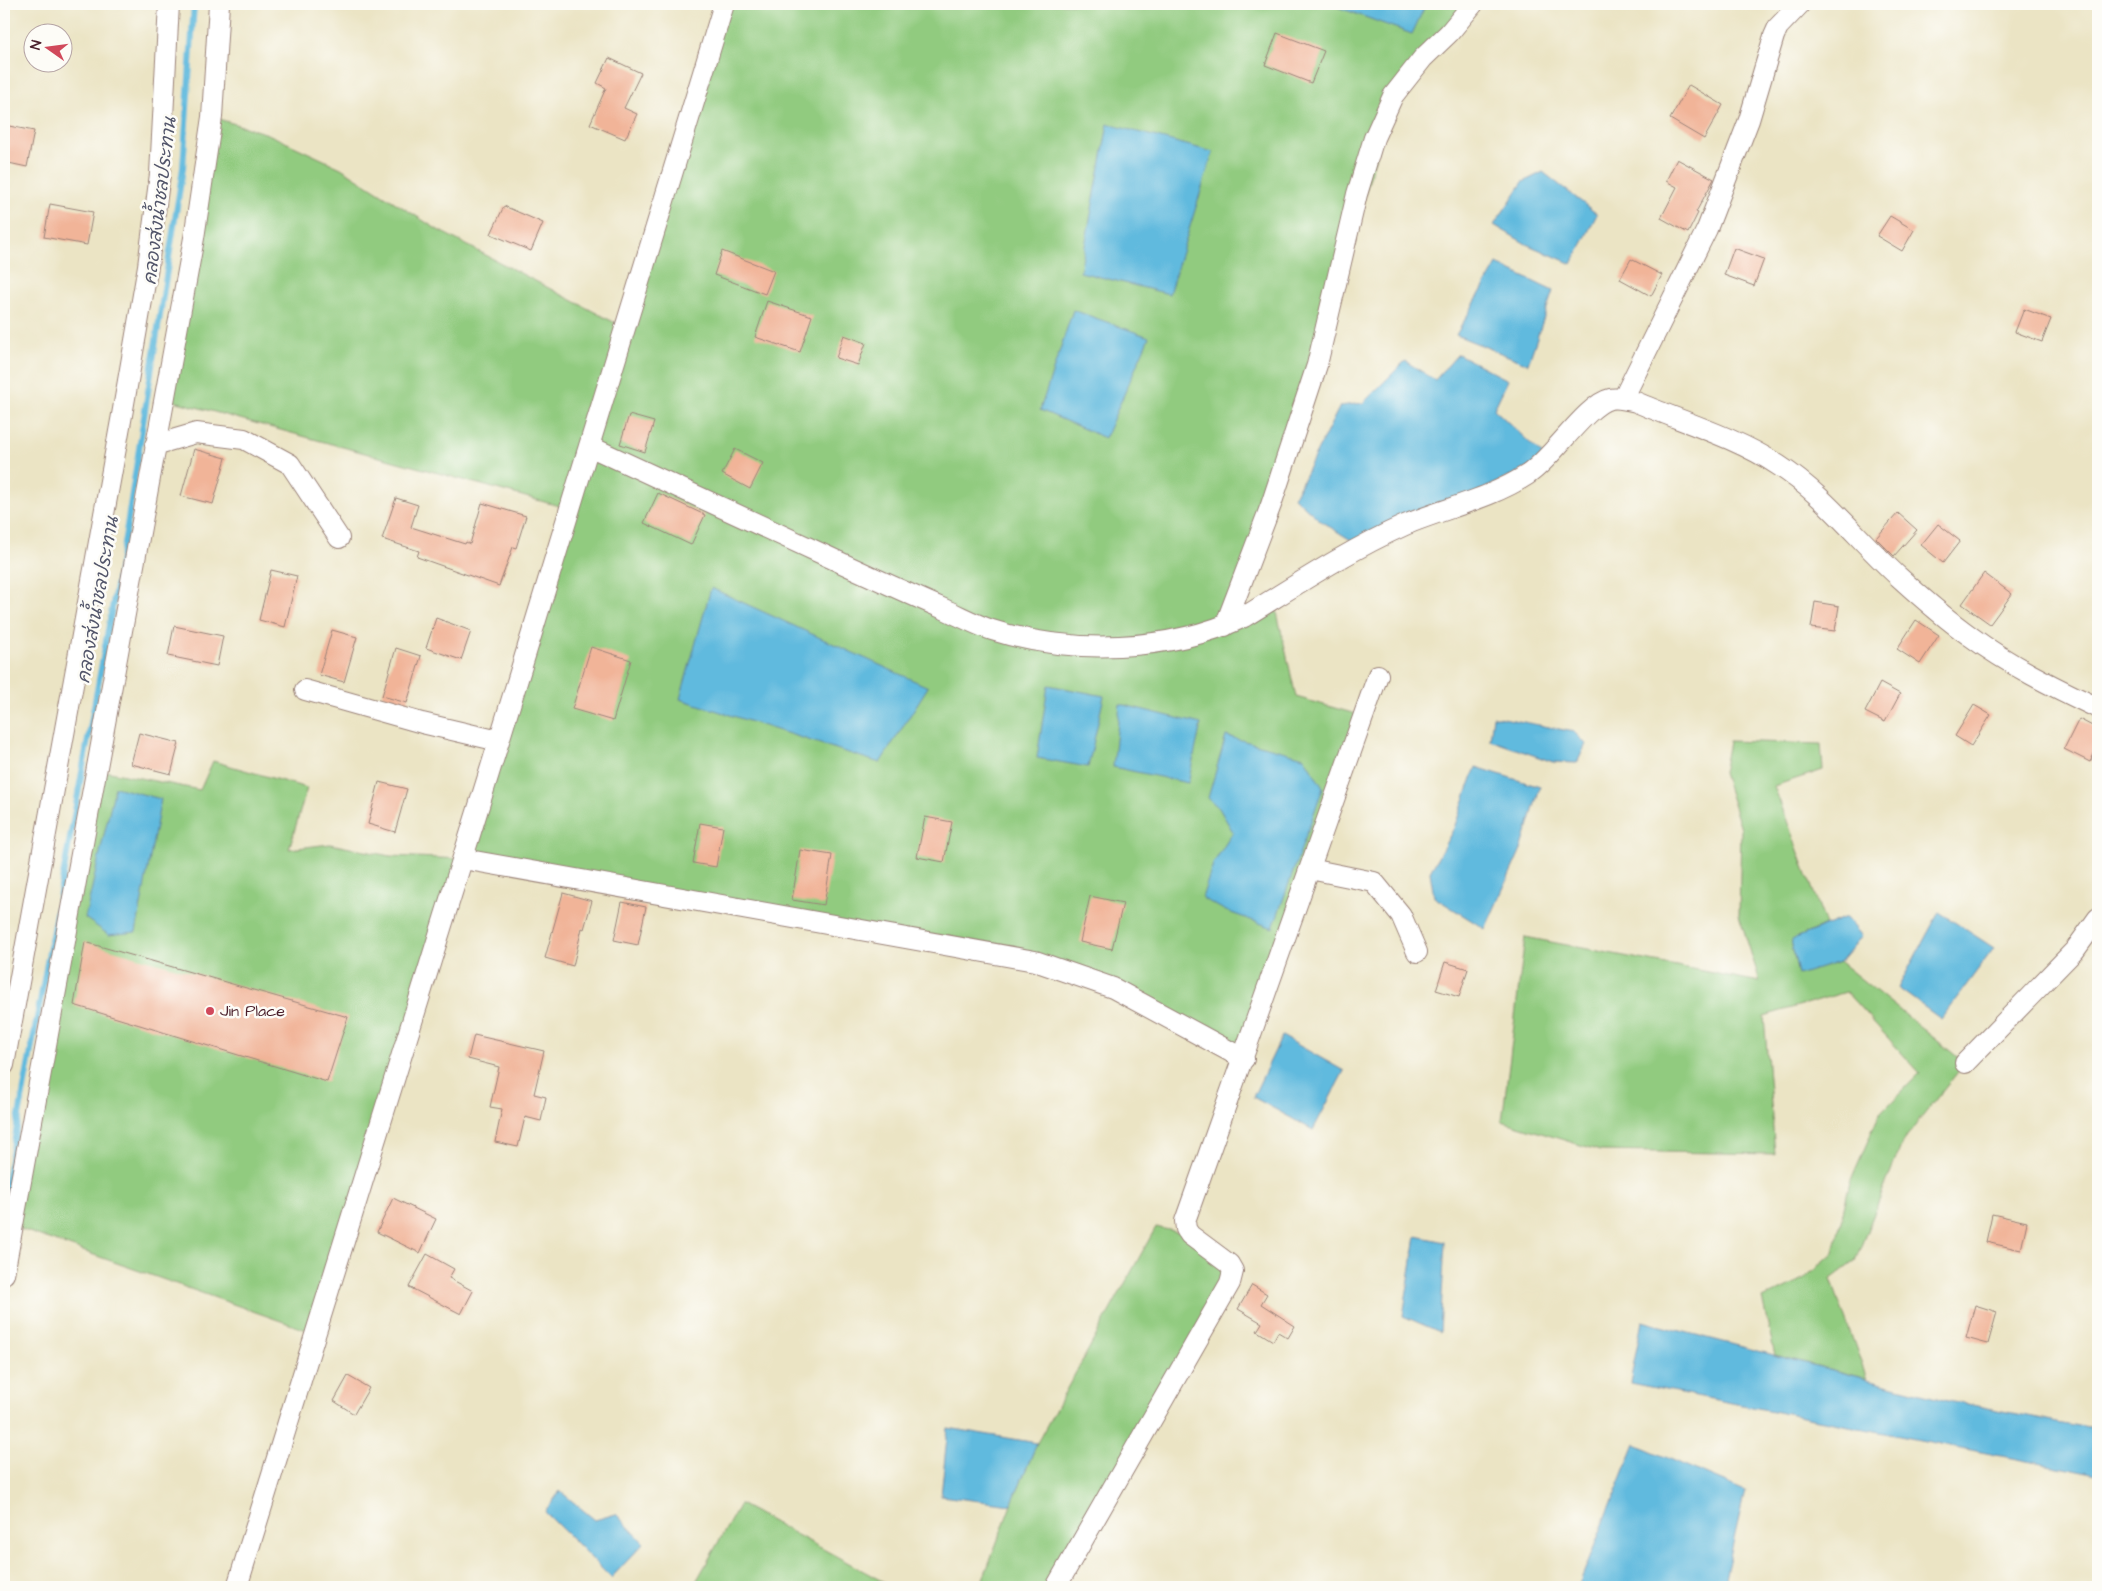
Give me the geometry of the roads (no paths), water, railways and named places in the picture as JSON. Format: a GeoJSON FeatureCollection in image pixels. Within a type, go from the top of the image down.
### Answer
{"type":"FeatureCollection","features":[{"type":"Feature","properties":{"kind":"street"},"geometry":{"type":"LineString","coordinates":[[4,1065],[148,266],[160,174],[169,4]]}},
{"type":"Feature","properties":{"kind":"street"},"geometry":{"type":"LineString","coordinates":[[4,1274],[154,445],[194,238],[212,118],[219,4]]}},
{"type":"Feature","properties":{"kind":"street"},"geometry":{"type":"LineString","coordinates":[[237,1587],[463,859],[724,4]]}},
{"type":"Feature","properties":{"kind":"street"},"geometry":{"type":"LineString","coordinates":[[1225,626],[1271,505],[1317,365],[1357,194],[1374,138],[1393,96],[1423,58],[1449,33],[1473,4]]}},
{"type":"Feature","properties":{"kind":"street"},"geometry":{"type":"LineString","coordinates":[[1623,399],[1707,229],[1750,120],[1778,27],[1800,4]]}},
{"type":"Feature","properties":{"kind":"street"},"geometry":{"type":"LineString","coordinates":[[589,446],[908,594],[991,630],[1029,640],[1064,645],[1111,647],[1161,642],[1199,635],[1244,617],[1362,547],[1405,525],[1506,488],[1529,474],[1548,458],[1597,406],[1610,399],[1623,399],[1636,402],[1749,448],[1778,465],[1806,486],[1830,508],[1899,578],[1970,636],[2043,682],[2098,708]]}},
{"type":"Feature","properties":{"kind":"street"},"geometry":{"type":"LineString","coordinates":[[154,445],[196,433],[244,439],[290,464],[339,538]]}},
{"type":"Feature","properties":{"kind":"street"},"geometry":{"type":"LineString","coordinates":[[1056,1587],[1230,1283],[1233,1271],[1229,1264],[1190,1236],[1186,1229],[1185,1221],[1244,1059],[1378,675]]}},
{"type":"Feature","properties":{"kind":"street"},"geometry":{"type":"LineString","coordinates":[[305,690],[422,723],[499,741]]}},
{"type":"Feature","properties":{"kind":"street"},"geometry":{"type":"LineString","coordinates":[[463,859],[1035,961],[1113,988],[1244,1059]]}},
{"type":"Feature","properties":{"kind":"street"},"geometry":{"type":"LineString","coordinates":[[1310,869],[1374,882],[1401,915],[1417,952]]}},
{"type":"Feature","properties":{"kind":"street"},"geometry":{"type":"LineString","coordinates":[[1965,1063],[2075,950],[2098,918]]}},
{"type":"Feature","properties":{"kind":"water"},"geometry":{"type":"Polygon","coordinates":[[[1329,4],[1426,4],[1412,34],[1329,4]]]}},
{"type":"Feature","properties":{"kind":"water"},"geometry":{"type":"Polygon","coordinates":[[[1108,124],[1213,152],[1169,294],[1080,272],[1108,124]]]}},
{"type":"Feature","properties":{"kind":"water"},"geometry":{"type":"Polygon","coordinates":[[[1543,172],[1597,214],[1572,264],[1526,244],[1494,225],[1523,182],[1543,172]]]}},
{"type":"Feature","properties":{"kind":"water"},"geometry":{"type":"Polygon","coordinates":[[[1497,264],[1553,291],[1528,364],[1456,335],[1497,264]]]}},
{"type":"Feature","properties":{"kind":"water"},"geometry":{"type":"Polygon","coordinates":[[[1073,310],[1149,337],[1105,438],[1040,410],[1073,310]]]}},
{"type":"Feature","properties":{"kind":"water"},"geometry":{"type":"Polygon","coordinates":[[[1458,354],[1508,380],[1494,409],[1547,459],[1362,547],[1322,522],[1294,497],[1340,406],[1363,403],[1405,361],[1435,380],[1458,354]]]}},
{"type":"Feature","properties":{"kind":"water"},"geometry":{"type":"Polygon","coordinates":[[[711,588],[928,687],[880,763],[680,699],[711,588]]]}},
{"type":"Feature","properties":{"kind":"water"},"geometry":{"type":"Polygon","coordinates":[[[1048,685],[1104,696],[1088,767],[1037,758],[1048,685]]]}},
{"type":"Feature","properties":{"kind":"water"},"geometry":{"type":"Polygon","coordinates":[[[1120,704],[1201,724],[1188,783],[1113,767],[1120,704]]]}},
{"type":"Feature","properties":{"kind":"water"},"geometry":{"type":"Polygon","coordinates":[[[1493,716],[1574,732],[1586,744],[1577,763],[1553,762],[1490,740],[1493,716]]]}},
{"type":"Feature","properties":{"kind":"water"},"geometry":{"type":"Polygon","coordinates":[[[1226,736],[1304,757],[1323,788],[1273,928],[1226,911],[1202,898],[1213,864],[1233,832],[1219,808],[1208,798],[1226,736]]]}},
{"type":"Feature","properties":{"kind":"water"},"geometry":{"type":"Polygon","coordinates":[[[1476,767],[1540,787],[1522,847],[1485,929],[1434,897],[1430,872],[1454,828],[1476,767]]]}},
{"type":"Feature","properties":{"kind":"water"},"geometry":{"type":"Polygon","coordinates":[[[115,787],[161,799],[136,932],[109,935],[85,918],[115,787]]]}},
{"type":"Feature","properties":{"kind":"water"},"geometry":{"type":"Polygon","coordinates":[[[1939,912],[1994,948],[1941,1019],[1898,988],[1939,912]]]}},
{"type":"Feature","properties":{"kind":"water"},"geometry":{"type":"Polygon","coordinates":[[[1846,917],[1862,936],[1840,962],[1798,975],[1791,940],[1846,917]]]}},
{"type":"Feature","properties":{"kind":"water"},"geometry":{"type":"Polygon","coordinates":[[[1282,1036],[1344,1071],[1313,1130],[1253,1097],[1282,1036]]]}},
{"type":"Feature","properties":{"kind":"water"},"geometry":{"type":"Polygon","coordinates":[[[1416,1236],[1445,1242],[1440,1332],[1403,1316],[1416,1236]]]}},
{"type":"Feature","properties":{"kind":"water"},"geometry":{"type":"Polygon","coordinates":[[[1642,1321],[1948,1400],[2098,1430],[2098,1475],[1630,1383],[1642,1321]]]}},
{"type":"Feature","properties":{"kind":"water"},"geometry":{"type":"Polygon","coordinates":[[[948,1428],[1037,1443],[1011,1505],[941,1496],[948,1428]]]}},
{"type":"Feature","properties":{"kind":"water"},"geometry":{"type":"Polygon","coordinates":[[[1635,1444],[1745,1491],[1723,1587],[1578,1587],[1635,1444]]]}},
{"type":"Feature","properties":{"kind":"water"},"geometry":{"type":"Polygon","coordinates":[[[560,1491],[595,1520],[616,1514],[644,1543],[611,1578],[545,1512],[560,1491]]]}},
{"type":"Feature","properties":{"kind":"waterway","name":"คลองส่งน้ำชลประทาน"},"geometry":{"type":"LineString","coordinates":[[4,1198],[126,532],[183,168],[194,4]]}},
{"type":"Feature","properties":{"kind":"place","name":"Jin Place"},"geometry":{"type":"Point","coordinates":[210,1011]}}]}
